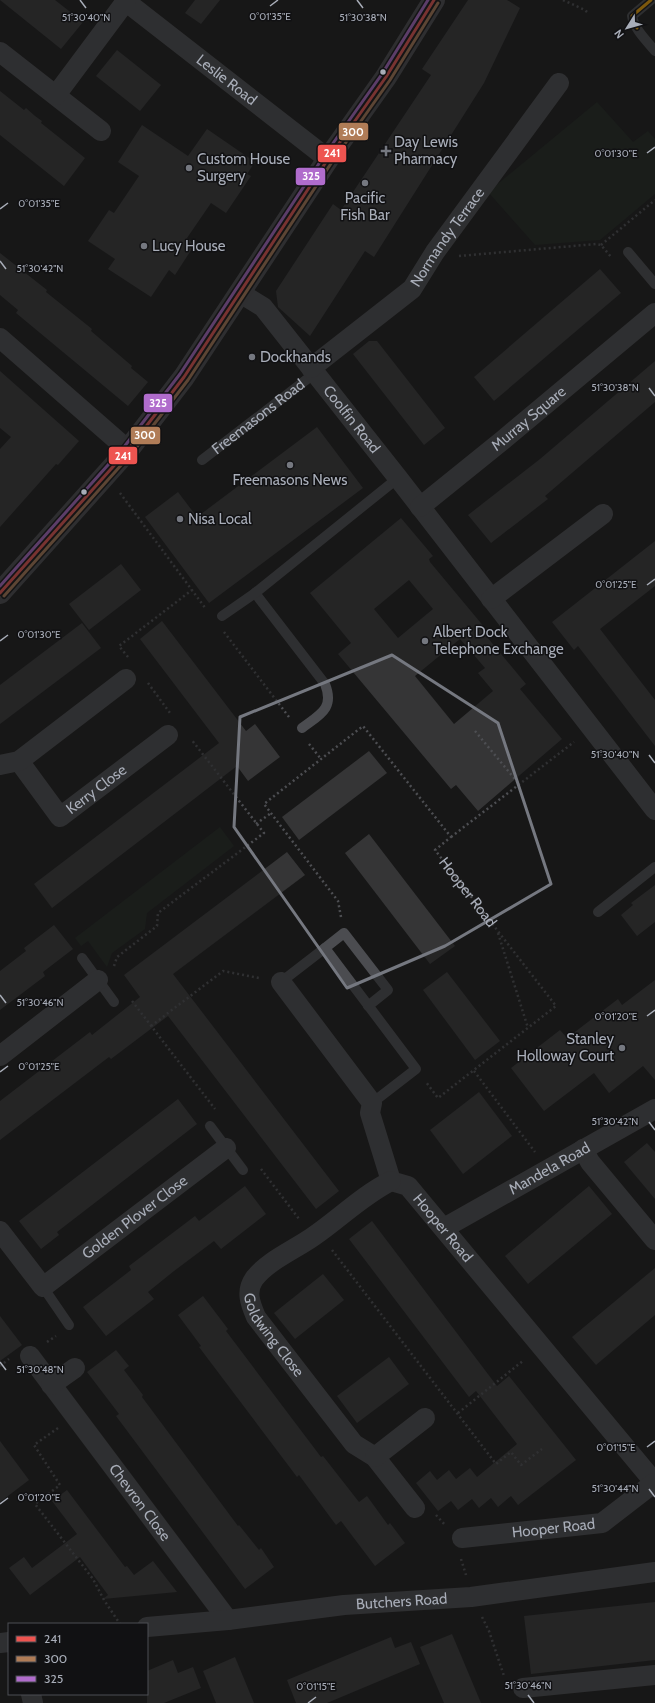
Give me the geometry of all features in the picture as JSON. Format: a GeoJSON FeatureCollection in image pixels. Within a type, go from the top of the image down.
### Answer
{"type":"FeatureCollection","features":[{"type":"Feature","properties":{"kind":"street"},"geometry":{"type":"LineString","coordinates":[[56,95],[125,1]]}},
{"type":"Feature","properties":{"kind":"street","name":"Leslie Road"},"geometry":{"type":"LineString","coordinates":[[125,1],[328,159]]}},
{"type":"Feature","properties":{"kind":"street"},"geometry":{"type":"LineString","coordinates":[[0,593],[128,450],[184,377],[328,159],[386,77],[428,2]]}},
{"type":"Feature","properties":{"kind":"street"},"geometry":{"type":"LineString","coordinates":[[0,52],[101,131]]}},
{"type":"Feature","properties":{"kind":"street","name":"Normandy Terrace"},"geometry":{"type":"LineString","coordinates":[[313,370],[412,289],[435,252],[560,83]]}},
{"type":"Feature","properties":{"kind":"street","name":"Coolfin Road"},"geometry":{"type":"LineString","coordinates":[[240,293],[263,307],[491,599],[651,797]]}},
{"type":"Feature","properties":{"kind":"street","name":"Murray Square"},"geometry":{"type":"LineString","coordinates":[[420,507],[655,313]]}},
{"type":"Feature","properties":{"kind":"street"},"geometry":{"type":"LineString","coordinates":[[0,338],[128,450]]}},
{"type":"Feature","properties":{"kind":"street"},"geometry":{"type":"LineString","coordinates":[[491,599],[603,514]]}},
{"type":"Feature","properties":{"kind":"street","name":"Kerry Close"},"geometry":{"type":"LineString","coordinates":[[126,679],[9,763],[60,817],[168,735]]}},
{"type":"Feature","properties":{"kind":"street"},"geometry":{"type":"LineString","coordinates":[[0,1056],[105,974]]}},
{"type":"Feature","properties":{"kind":"street"},"geometry":{"type":"LineString","coordinates":[[281,982],[372,1103],[370,1113],[391,1181]]}},
{"type":"Feature","properties":{"kind":"street","name":"Mandela Road"},"geometry":{"type":"LineString","coordinates":[[444,1228],[655,1109]]}},
{"type":"Feature","properties":{"kind":"street","name":"Golden Plover Close"},"geometry":{"type":"LineString","coordinates":[[43,1287],[226,1148]]}},
{"type":"Feature","properties":{"kind":"street"},"geometry":{"type":"LineString","coordinates":[[583,1149],[590,1162],[655,1240]]}},
{"type":"Feature","properties":{"kind":"street","name":"Hooper Road"},"geometry":{"type":"LineString","coordinates":[[391,1181],[408,1186],[655,1483],[602,1523],[462,1538]]}},
{"type":"Feature","properties":{"kind":"street","name":"Goldwing Close"},"geometry":{"type":"LineString","coordinates":[[391,1181],[378,1187],[316,1235],[261,1271],[253,1280],[250,1289],[249,1302],[256,1317],[354,1444],[375,1457],[415,1508]]}},
{"type":"Feature","properties":{"kind":"street"},"geometry":{"type":"LineString","coordinates":[[0,1231],[43,1287]]}},
{"type":"Feature","properties":{"kind":"street","name":"Chevron Close"},"geometry":{"type":"LineString","coordinates":[[30,1356],[228,1620]]}},
{"type":"Feature","properties":{"kind":"street"},"geometry":{"type":"LineString","coordinates":[[51,1385],[75,1368]]}},
{"type":"Feature","properties":{"kind":"street"},"geometry":{"type":"LineString","coordinates":[[375,1457],[425,1418]]}},
{"type":"Feature","properties":{"kind":"street","name":"Butchers Road"},"geometry":{"type":"LineString","coordinates":[[148,1627],[228,1620],[344,1605],[471,1597],[655,1572]]}},
{"type":"Feature","properties":{"kind":"street"},"geometry":{"type":"LineString","coordinates":[[523,1688],[655,1675]]}},
{"type":"Feature","properties":{"kind":"lane"},"geometry":{"type":"LineString","coordinates":[[651,0],[632,16],[633,22],[655,51]]}},
{"type":"Feature","properties":{"kind":"lane"},"geometry":{"type":"LineString","coordinates":[[628,252],[655,284]]}},
{"type":"Feature","properties":{"kind":"lane","name":"Freemasons Road"},"geometry":{"type":"LineString","coordinates":[[202,460],[313,370]]}},
{"type":"Feature","properties":{"kind":"lane"},"geometry":{"type":"LineString","coordinates":[[222,616],[254,593],[398,478]]}},
{"type":"Feature","properties":{"kind":"lane"},"geometry":{"type":"LineString","coordinates":[[254,593],[325,684],[328,692],[326,710],[302,728]]}},
{"type":"Feature","properties":{"kind":"lane"},"geometry":{"type":"LineString","coordinates":[[598,912],[655,867]]}},
{"type":"Feature","properties":{"kind":"lane"},"geometry":{"type":"LineString","coordinates":[[281,982],[344,933],[388,990],[368,1006]]}},
{"type":"Feature","properties":{"kind":"lane"},"geometry":{"type":"LineString","coordinates":[[324,948],[416,1069],[372,1103]]}},
{"type":"Feature","properties":{"kind":"lane"},"geometry":{"type":"LineString","coordinates":[[82,958],[105,974],[114,1002]]}},
{"type":"Feature","properties":{"kind":"lane"},"geometry":{"type":"LineString","coordinates":[[210,1126],[243,1170]]}},
{"type":"Feature","properties":{"kind":"lane"},"geometry":{"type":"LineString","coordinates":[[43,1287],[69,1325]]}},
{"type":"Feature","properties":{"kind":"path"},"geometry":{"type":"LineString","coordinates":[[563,0],[585,10],[590,14]]}},
{"type":"Feature","properties":{"kind":"path"},"geometry":{"type":"LineString","coordinates":[[435,252],[444,258],[596,244],[601,245],[655,200]]}},
{"type":"Feature","properties":{"kind":"path"},"geometry":{"type":"LineString","coordinates":[[119,646],[192,590]]}},
{"type":"Feature","properties":{"kind":"path","name":"Hooper Road"},"geometry":{"type":"LineString","coordinates":[[271,813],[264,804],[363,726],[451,837],[435,850],[556,1006],[438,1098],[416,1069]]}},
{"type":"Feature","properties":{"kind":"path"},"geometry":{"type":"LineString","coordinates":[[475,731],[519,784]]}},
{"type":"Feature","properties":{"kind":"path"},"geometry":{"type":"LineString","coordinates":[[451,837],[579,738]]}},
{"type":"Feature","properties":{"kind":"path"},"geometry":{"type":"LineString","coordinates":[[105,974],[117,958],[157,926],[158,913],[264,833],[244,808]]}},
{"type":"Feature","properties":{"kind":"path"},"geometry":{"type":"LineString","coordinates":[[256,824],[271,813],[338,901],[344,933]]}},
{"type":"Feature","properties":{"kind":"path"},"geometry":{"type":"LineString","coordinates":[[497,930],[528,1028]]}},
{"type":"Feature","properties":{"kind":"path"},"geometry":{"type":"LineString","coordinates":[[151,1026],[223,971],[281,982]]}},
{"type":"Feature","properties":{"kind":"path"},"geometry":{"type":"LineString","coordinates":[[129,997],[219,1114]]}},
{"type":"Feature","properties":{"kind":"path"},"geometry":{"type":"LineString","coordinates":[[474,1071],[548,1169]]}},
{"type":"Feature","properties":{"kind":"path"},"geometry":{"type":"LineString","coordinates":[[257,1163],[458,1413],[496,1464],[511,1452],[521,1465],[542,1449]]}},
{"type":"Feature","properties":{"kind":"path"},"geometry":{"type":"LineString","coordinates":[[458,1413],[540,1346]]}},
{"type":"Feature","properties":{"kind":"path"},"geometry":{"type":"LineString","coordinates":[[74,1416],[34,1445],[60,1486],[35,1504],[93,1579],[104,1600],[119,1623]]}},
{"type":"Feature","properties":{"kind":"path"},"geometry":{"type":"LineString","coordinates":[[471,1597],[489,1631],[505,1677]]}},
{"type":"Feature","properties":{"kind":"highlighted area"},"geometry":{"type":"Polygon","coordinates":[[[392,655],[498,723],[551,884],[445,946],[347,988],[234,827],[240,717],[392,655]]]}},
{"type":"Feature","properties":{"kind":"shaded area"},"geometry":{"type":"Polygon","coordinates":[[[597,102],[633,142],[648,131],[655,139],[655,194],[600,240],[535,245],[488,192],[597,102]]]}},
{"type":"Feature","properties":{"kind":"shaded area"},"geometry":{"type":"Polygon","coordinates":[[[220,827],[234,846],[147,913],[145,929],[112,953],[107,967],[88,941],[81,946],[75,938],[220,827]]]}},
{"type":"Feature","properties":{"kind":"building"},"geometry":{"type":"Polygon","coordinates":[[[0,0],[55,0],[83,22],[61,49],[0,0]]]}},
{"type":"Feature","properties":{"kind":"building"},"geometry":{"type":"Polygon","coordinates":[[[195,0],[220,0],[201,24],[185,13],[195,0]]]}},
{"type":"Feature","properties":{"kind":"building"},"geometry":{"type":"Polygon","coordinates":[[[468,0],[507,0],[520,8],[484,83],[374,257],[365,251],[310,336],[278,307],[276,291],[333,204],[341,210],[431,75],[422,69],[468,0]]]}},
{"type":"Feature","properties":{"kind":"building"},"geometry":{"type":"Polygon","coordinates":[[[117,50],[161,85],[140,111],[96,76],[117,50]]]}},
{"type":"Feature","properties":{"kind":"building"},"geometry":{"type":"Polygon","coordinates":[[[0,91],[24,110],[26,108],[42,121],[41,123],[85,158],[64,186],[0,135],[0,91]]]}},
{"type":"Feature","properties":{"kind":"building"},"geometry":{"type":"Polygon","coordinates":[[[142,125],[188,156],[207,129],[255,162],[247,174],[251,176],[226,213],[211,203],[187,238],[195,244],[175,275],[169,270],[151,297],[108,269],[115,259],[88,241],[109,210],[114,213],[139,176],[118,162],[142,125]]]}},
{"type":"Feature","properties":{"kind":"building"},"geometry":{"type":"Polygon","coordinates":[[[0,253],[47,290],[46,292],[92,329],[91,331],[132,366],[131,368],[148,382],[128,406],[16,313],[18,310],[0,295],[0,253]]]}},
{"type":"Feature","properties":{"kind":"building"},"geometry":{"type":"Polygon","coordinates":[[[600,269],[621,293],[494,401],[474,377],[600,269]]]}},
{"type":"Feature","properties":{"kind":"building"},"geometry":{"type":"Polygon","coordinates":[[[369,341],[377,341],[445,428],[424,445],[353,354],[369,341]]]}},
{"type":"Feature","properties":{"kind":"building"},"geometry":{"type":"Polygon","coordinates":[[[655,361],[655,402],[545,496],[548,499],[491,543],[468,515],[540,459],[655,361]]]}},
{"type":"Feature","properties":{"kind":"building"},"geometry":{"type":"Polygon","coordinates":[[[0,371],[79,441],[58,465],[56,464],[0,527],[0,449],[11,437],[0,428],[0,371]]]}},
{"type":"Feature","properties":{"kind":"building"},"geometry":{"type":"Polygon","coordinates":[[[317,427],[363,488],[209,603],[145,517],[178,492],[197,517],[317,427]]]}},
{"type":"Feature","properties":{"kind":"building","name":"Albert Dock Telephone Exchange"},"geometry":{"type":"Polygon","coordinates":[[[401,518],[433,556],[429,559],[430,562],[485,628],[482,631],[526,684],[520,689],[562,739],[478,811],[456,785],[451,789],[338,654],[351,643],[310,593],[401,518]],[[409,580],[374,609],[398,638],[433,609],[409,580]],[[460,639],[415,676],[454,724],[493,691],[478,673],[485,668],[460,639]]]}},
{"type":"Feature","properties":{"kind":"building"},"geometry":{"type":"Polygon","coordinates":[[[655,541],[655,586],[600,629],[655,700],[655,746],[578,646],[574,650],[552,622],[655,541]]]}},
{"type":"Feature","properties":{"kind":"building"},"geometry":{"type":"Polygon","coordinates":[[[121,564],[141,590],[89,630],[69,604],[121,564]]]}},
{"type":"Feature","properties":{"kind":"building"},"geometry":{"type":"Polygon","coordinates":[[[162,621],[246,731],[255,724],[280,757],[248,781],[237,766],[52,908],[34,884],[219,743],[140,639],[162,621]]]}},
{"type":"Feature","properties":{"kind":"building"},"geometry":{"type":"Polygon","coordinates":[[[82,623],[101,648],[0,724],[0,685],[82,623]]]}},
{"type":"Feature","properties":{"kind":"building"},"geometry":{"type":"Polygon","coordinates":[[[369,751],[387,773],[299,840],[282,817],[369,751]]]}},
{"type":"Feature","properties":{"kind":"building"},"geometry":{"type":"Polygon","coordinates":[[[369,834],[455,946],[430,964],[345,853],[369,834]]]}},
{"type":"Feature","properties":{"kind":"building"},"geometry":{"type":"Polygon","coordinates":[[[287,852],[305,875],[173,974],[339,1191],[316,1209],[168,1016],[111,1059],[109,1057],[0,1140],[0,1101],[90,1032],[92,1035],[140,997],[124,975],[287,852]]]}},
{"type":"Feature","properties":{"kind":"building"},"geometry":{"type":"Polygon","coordinates":[[[655,885],[655,922],[637,936],[621,915],[633,905],[631,903],[655,885]]]}},
{"type":"Feature","properties":{"kind":"building"},"geometry":{"type":"Polygon","coordinates":[[[54,925],[73,949],[43,972],[45,976],[0,1010],[0,971],[26,951],[24,948],[54,925]]]}},
{"type":"Feature","properties":{"kind":"building"},"geometry":{"type":"Polygon","coordinates":[[[447,972],[500,1041],[475,1060],[423,990],[447,972]]]}},
{"type":"Feature","properties":{"kind":"building"},"geometry":{"type":"Polygon","coordinates":[[[655,980],[655,1080],[643,1066],[609,1093],[594,1073],[544,1111],[511,1068],[560,1030],[567,1038],[618,999],[622,1005],[655,980]]]}},
{"type":"Feature","properties":{"kind":"building"},"geometry":{"type":"Polygon","coordinates":[[[479,1092],[512,1136],[463,1174],[430,1130],[479,1092]]]}},
{"type":"Feature","properties":{"kind":"building"},"geometry":{"type":"Polygon","coordinates":[[[178,1099],[197,1124],[57,1232],[59,1235],[41,1249],[19,1221],[178,1099]]]}},
{"type":"Feature","properties":{"kind":"building"},"geometry":{"type":"Polygon","coordinates":[[[647,1143],[655,1152],[655,1199],[624,1162],[647,1143]]]}},
{"type":"Feature","properties":{"kind":"building"},"geometry":{"type":"Polygon","coordinates":[[[245,1186],[266,1214],[221,1249],[214,1241],[174,1271],[148,1292],[154,1299],[106,1336],[83,1307],[131,1270],[129,1266],[195,1216],[199,1221],[245,1186]]]}},
{"type":"Feature","properties":{"kind":"building"},"geometry":{"type":"Polygon","coordinates":[[[589,1186],[612,1214],[528,1284],[505,1256],[589,1186]]]}},
{"type":"Feature","properties":{"kind":"building"},"geometry":{"type":"Polygon","coordinates":[[[372,1221],[497,1386],[509,1376],[576,1460],[518,1505],[511,1496],[498,1507],[491,1498],[479,1508],[472,1499],[458,1510],[451,1501],[438,1511],[416,1483],[430,1471],[437,1480],[449,1470],[456,1479],[470,1468],[477,1477],[517,1444],[476,1391],[469,1397],[349,1239],[372,1221]]]}},
{"type":"Feature","properties":{"kind":"building"},"geometry":{"type":"Polygon","coordinates":[[[655,1268],[655,1315],[596,1365],[572,1337],[655,1268]]]}},
{"type":"Feature","properties":{"kind":"building"},"geometry":{"type":"Polygon","coordinates":[[[323,1274],[344,1300],[295,1339],[274,1313],[323,1274]]]}},
{"type":"Feature","properties":{"kind":"building"},"geometry":{"type":"Polygon","coordinates":[[[203,1296],[228,1329],[226,1331],[321,1457],[323,1456],[359,1502],[367,1496],[388,1525],[390,1523],[405,1543],[375,1566],[341,1521],[336,1525],[299,1475],[297,1477],[199,1347],[201,1346],[178,1315],[203,1296]]]}},
{"type":"Feature","properties":{"kind":"building"},"geometry":{"type":"Polygon","coordinates":[[[0,1316],[22,1345],[0,1361],[0,1316]]]}},
{"type":"Feature","properties":{"kind":"building"},"geometry":{"type":"Polygon","coordinates":[[[116,1350],[129,1366],[124,1370],[143,1395],[142,1397],[238,1526],[239,1525],[259,1550],[261,1548],[274,1567],[245,1589],[116,1416],[119,1414],[87,1372],[116,1350]]]}},
{"type":"Feature","properties":{"kind":"building"},"geometry":{"type":"Polygon","coordinates":[[[389,1357],[409,1384],[357,1423],[337,1396],[389,1357]]]}},
{"type":"Feature","properties":{"kind":"building"},"geometry":{"type":"Polygon","coordinates":[[[0,1441],[29,1480],[0,1502],[0,1441]]]}},
{"type":"Feature","properties":{"kind":"building"},"geometry":{"type":"Polygon","coordinates":[[[67,1490],[125,1567],[127,1566],[134,1575],[153,1561],[177,1592],[103,1599],[108,1595],[80,1557],[30,1595],[9,1568],[24,1557],[32,1568],[77,1534],[52,1501],[67,1490]]]}},
{"type":"Feature","properties":{"kind":"building"},"geometry":{"type":"Polygon","coordinates":[[[655,1602],[655,1660],[531,1674],[524,1616],[655,1602]]]}},
{"type":"Feature","properties":{"kind":"building"},"geometry":{"type":"Polygon","coordinates":[[[452,1634],[481,1703],[444,1703],[420,1647],[452,1634]]]}},
{"type":"Feature","properties":{"kind":"building"},"geometry":{"type":"Polygon","coordinates":[[[391,1637],[395,1648],[411,1642],[420,1664],[327,1703],[296,1703],[287,1680],[391,1637]]]}},
{"type":"Feature","properties":{"kind":"building"},"geometry":{"type":"Polygon","coordinates":[[[235,1657],[254,1703],[216,1703],[203,1671],[235,1657]]]}},
{"type":"Feature","properties":{"kind":"building"},"geometry":{"type":"Polygon","coordinates":[[[173,1660],[178,1673],[193,1667],[201,1688],[164,1703],[147,1703],[148,1671],[173,1660]]]}},
{"type":"Feature","properties":{"kind":"transit line","name":"325"},"geometry":{"type":"LineString","coordinates":[[0,586],[124,447],[180,374],[324,156],[382,74],[428,0]]}},
{"type":"Feature","properties":{"kind":"transit line","name":"241"},"geometry":{"type":"LineString","coordinates":[[0,593],[128,450],[184,377],[328,159],[386,77],[434,0]]}},
{"type":"Feature","properties":{"kind":"transit line"},"geometry":{"type":"LineString","coordinates":[[637,28],[633,22],[632,16],[651,0]]}},
{"type":"Feature","properties":{"kind":"transit line","name":"300"},"geometry":{"type":"LineString","coordinates":[[4,596],[132,453],[188,380],[332,162],[390,80],[438,3]]}},
{"type":"Feature","properties":{"kind":"place","name":"Day Lewis Pharmacy"},"geometry":{"type":"Point","coordinates":[386,151]}},
{"type":"Feature","properties":{"kind":"place","name":"Custom House Surgery"},"geometry":{"type":"Point","coordinates":[189,168]}},
{"type":"Feature","properties":{"kind":"place","name":"Pacific Fish Bar"},"geometry":{"type":"Point","coordinates":[365,183]}},
{"type":"Feature","properties":{"kind":"place","name":"Lucy House"},"geometry":{"type":"Point","coordinates":[144,246]}},
{"type":"Feature","properties":{"kind":"place","name":"Dockhands"},"geometry":{"type":"Point","coordinates":[252,357]}},
{"type":"Feature","properties":{"kind":"place","name":"Freemasons News"},"geometry":{"type":"Point","coordinates":[290,465]}},
{"type":"Feature","properties":{"kind":"place","name":"Nisa Local"},"geometry":{"type":"Point","coordinates":[180,519]}},
{"type":"Feature","properties":{"kind":"place","name":"Albert Dock Telephone Exchange"},"geometry":{"type":"Point","coordinates":[425,641]}},
{"type":"Feature","properties":{"kind":"place","name":"Stanley Holloway Court"},"geometry":{"type":"Point","coordinates":[622,1048]}}]}
